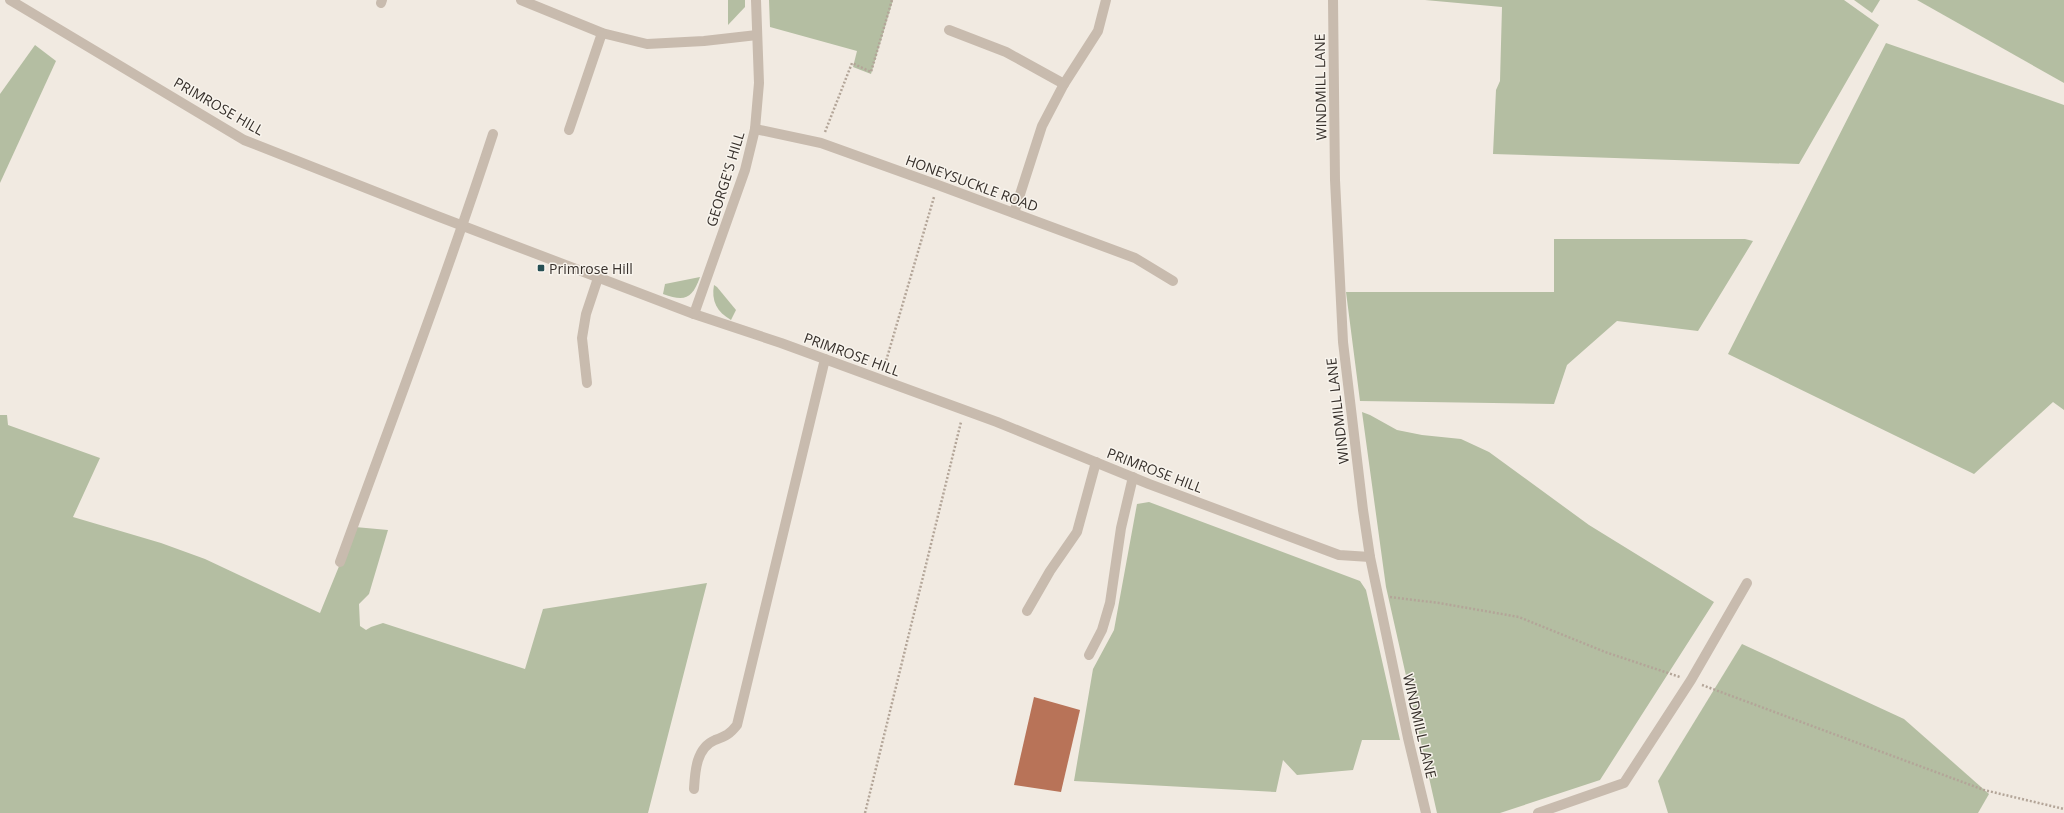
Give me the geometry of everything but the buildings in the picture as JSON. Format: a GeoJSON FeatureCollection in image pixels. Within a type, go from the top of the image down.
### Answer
{"type":"FeatureCollection","features":[{"type":"Feature","properties":{"kind":"street","name":"PRIMROSE HILL"},"geometry":{"type":"LineString","coordinates":[[10,0],[244,140],[598,278],[694,314],[825,359],[964,410],[1339,556],[1370,557]]}},
{"type":"Feature","properties":{"kind":"street"},"geometry":{"type":"LineString","coordinates":[[521,0],[602,33],[647,44],[704,41],[757,35]]}},
{"type":"Feature","properties":{"kind":"street","name":"GEORGE'S HILL"},"geometry":{"type":"LineString","coordinates":[[694,314],[745,170],[755,129],[759,82],[756,0]]}},
{"type":"Feature","properties":{"kind":"street"},"geometry":{"type":"LineString","coordinates":[[1014,213],[1042,126],[1064,84],[1098,31],[1106,0]]}},
{"type":"Feature","properties":{"kind":"street","name":"WINDMILL LANE"},"geometry":{"type":"LineString","coordinates":[[1333,0],[1335,180],[1343,342],[1370,557],[1377,596],[1426,813]]}},
{"type":"Feature","properties":{"kind":"street"},"geometry":{"type":"LineString","coordinates":[[949,30],[1006,52],[1064,84]]}},
{"type":"Feature","properties":{"kind":"street"},"geometry":{"type":"LineString","coordinates":[[569,130],[602,33]]}},
{"type":"Feature","properties":{"kind":"street","name":"HONEYSUCKLE ROAD"},"geometry":{"type":"LineString","coordinates":[[755,129],[821,143],[938,185],[1135,258],[1173,281]]}},
{"type":"Feature","properties":{"kind":"street"},"geometry":{"type":"LineString","coordinates":[[340,562],[428,318],[463,226],[493,134]]}},
{"type":"Feature","properties":{"kind":"street"},"geometry":{"type":"LineString","coordinates":[[588,383],[582,338],[586,314],[598,278]]}},
{"type":"Feature","properties":{"kind":"street"},"geometry":{"type":"LineString","coordinates":[[694,789],[697,764],[707,745],[730,734],[737,725],[825,359]]}},
{"type":"Feature","properties":{"kind":"street"},"geometry":{"type":"LineString","coordinates":[[1027,611],[1050,571],[1077,532],[1096,462]]}},
{"type":"Feature","properties":{"kind":"street"},"geometry":{"type":"LineString","coordinates":[[1089,655],[1102,630],[1110,603],[1121,528],[1133,477]]}},
{"type":"Feature","properties":{"kind":"street"},"geometry":{"type":"LineString","coordinates":[[1538,813],[1624,783],[1691,680],[1747,583]]}},
{"type":"Feature","properties":{"kind":"path"},"geometry":{"type":"LineString","coordinates":[[824,136],[852,63],[871,72],[892,0]]}},
{"type":"Feature","properties":{"kind":"path"},"geometry":{"type":"LineString","coordinates":[[881,379],[938,185]]}},
{"type":"Feature","properties":{"kind":"path"},"geometry":{"type":"LineString","coordinates":[[865,813],[964,410]]}},
{"type":"Feature","properties":{"kind":"path"},"geometry":{"type":"LineString","coordinates":[[1377,596],[1439,603],[1519,617],[1605,652],[1691,680],[1714,690],[1984,790],[2064,809]]}},
{"type":"Feature","properties":{"kind":"green space"},"geometry":{"type":"Polygon","coordinates":[[[728,0],[745,0],[745,7],[728,25],[728,0]]]}},
{"type":"Feature","properties":{"kind":"green space"},"geometry":{"type":"Polygon","coordinates":[[[769,0],[893,0],[871,74],[853,67],[857,51],[770,27],[769,0]]]}},
{"type":"Feature","properties":{"kind":"green space"},"geometry":{"type":"Polygon","coordinates":[[[1425,0],[1844,0],[1879,25],[1799,164],[1493,154],[1496,90],[1500,81],[1502,7],[1425,0]]]}},
{"type":"Feature","properties":{"kind":"green space"},"geometry":{"type":"Polygon","coordinates":[[[1854,0],[1880,0],[1872,13],[1854,0]]]}},
{"type":"Feature","properties":{"kind":"green space"},"geometry":{"type":"Polygon","coordinates":[[[1917,0],[2064,0],[2064,83],[1917,0]]]}},
{"type":"Feature","properties":{"kind":"green space"},"geometry":{"type":"Polygon","coordinates":[[[1886,43],[2064,105],[2064,410],[2053,402],[1974,474],[1728,354],[1886,43]]]}},
{"type":"Feature","properties":{"kind":"green space"},"geometry":{"type":"Polygon","coordinates":[[[35,45],[56,61],[0,183],[0,94],[35,45]]]}},
{"type":"Feature","properties":{"kind":"green space"},"geometry":{"type":"Polygon","coordinates":[[[1554,239],[1745,239],[1753,241],[1698,331],[1617,321],[1567,365],[1554,404],[1360,401],[1346,292],[1554,292],[1554,239]]]}},
{"type":"Feature","properties":{"kind":"green space"},"geometry":{"type":"Polygon","coordinates":[[[700,277],[694,290],[687,297],[677,298],[663,294],[665,284],[700,277]]]}},
{"type":"Feature","properties":{"kind":"green space"},"geometry":{"type":"Polygon","coordinates":[[[714,285],[736,310],[731,320],[726,317],[716,306],[713,296],[714,285]]]}},
{"type":"Feature","properties":{"kind":"green space"},"geometry":{"type":"Polygon","coordinates":[[[1362,412],[1397,430],[1422,435],[1461,439],[1489,452],[1589,525],[1714,602],[1600,780],[1500,813],[1437,813],[1386,587],[1362,412]]]}},
{"type":"Feature","properties":{"kind":"green space"},"geometry":{"type":"Polygon","coordinates":[[[0,415],[7,415],[8,425],[100,458],[73,517],[161,543],[205,559],[320,613],[355,527],[388,530],[369,594],[359,604],[360,626],[366,630],[383,623],[525,669],[543,609],[707,583],[648,813],[0,813],[0,415]]]}},
{"type":"Feature","properties":{"kind":"green space"},"geometry":{"type":"Polygon","coordinates":[[[1149,502],[1360,581],[1366,590],[1400,740],[1362,740],[1353,770],[1297,775],[1283,760],[1276,792],[1074,781],[1093,669],[1114,630],[1137,504],[1149,502]]]}},
{"type":"Feature","properties":{"kind":"green space"},"geometry":{"type":"Polygon","coordinates":[[[1742,644],[1904,719],[1989,794],[1978,813],[1668,813],[1658,781],[1742,644]]]}},
{"type":"Feature","properties":{"kind":"place","name":"Primrose Hill"},"geometry":{"type":"Point","coordinates":[541,268]}}]}
